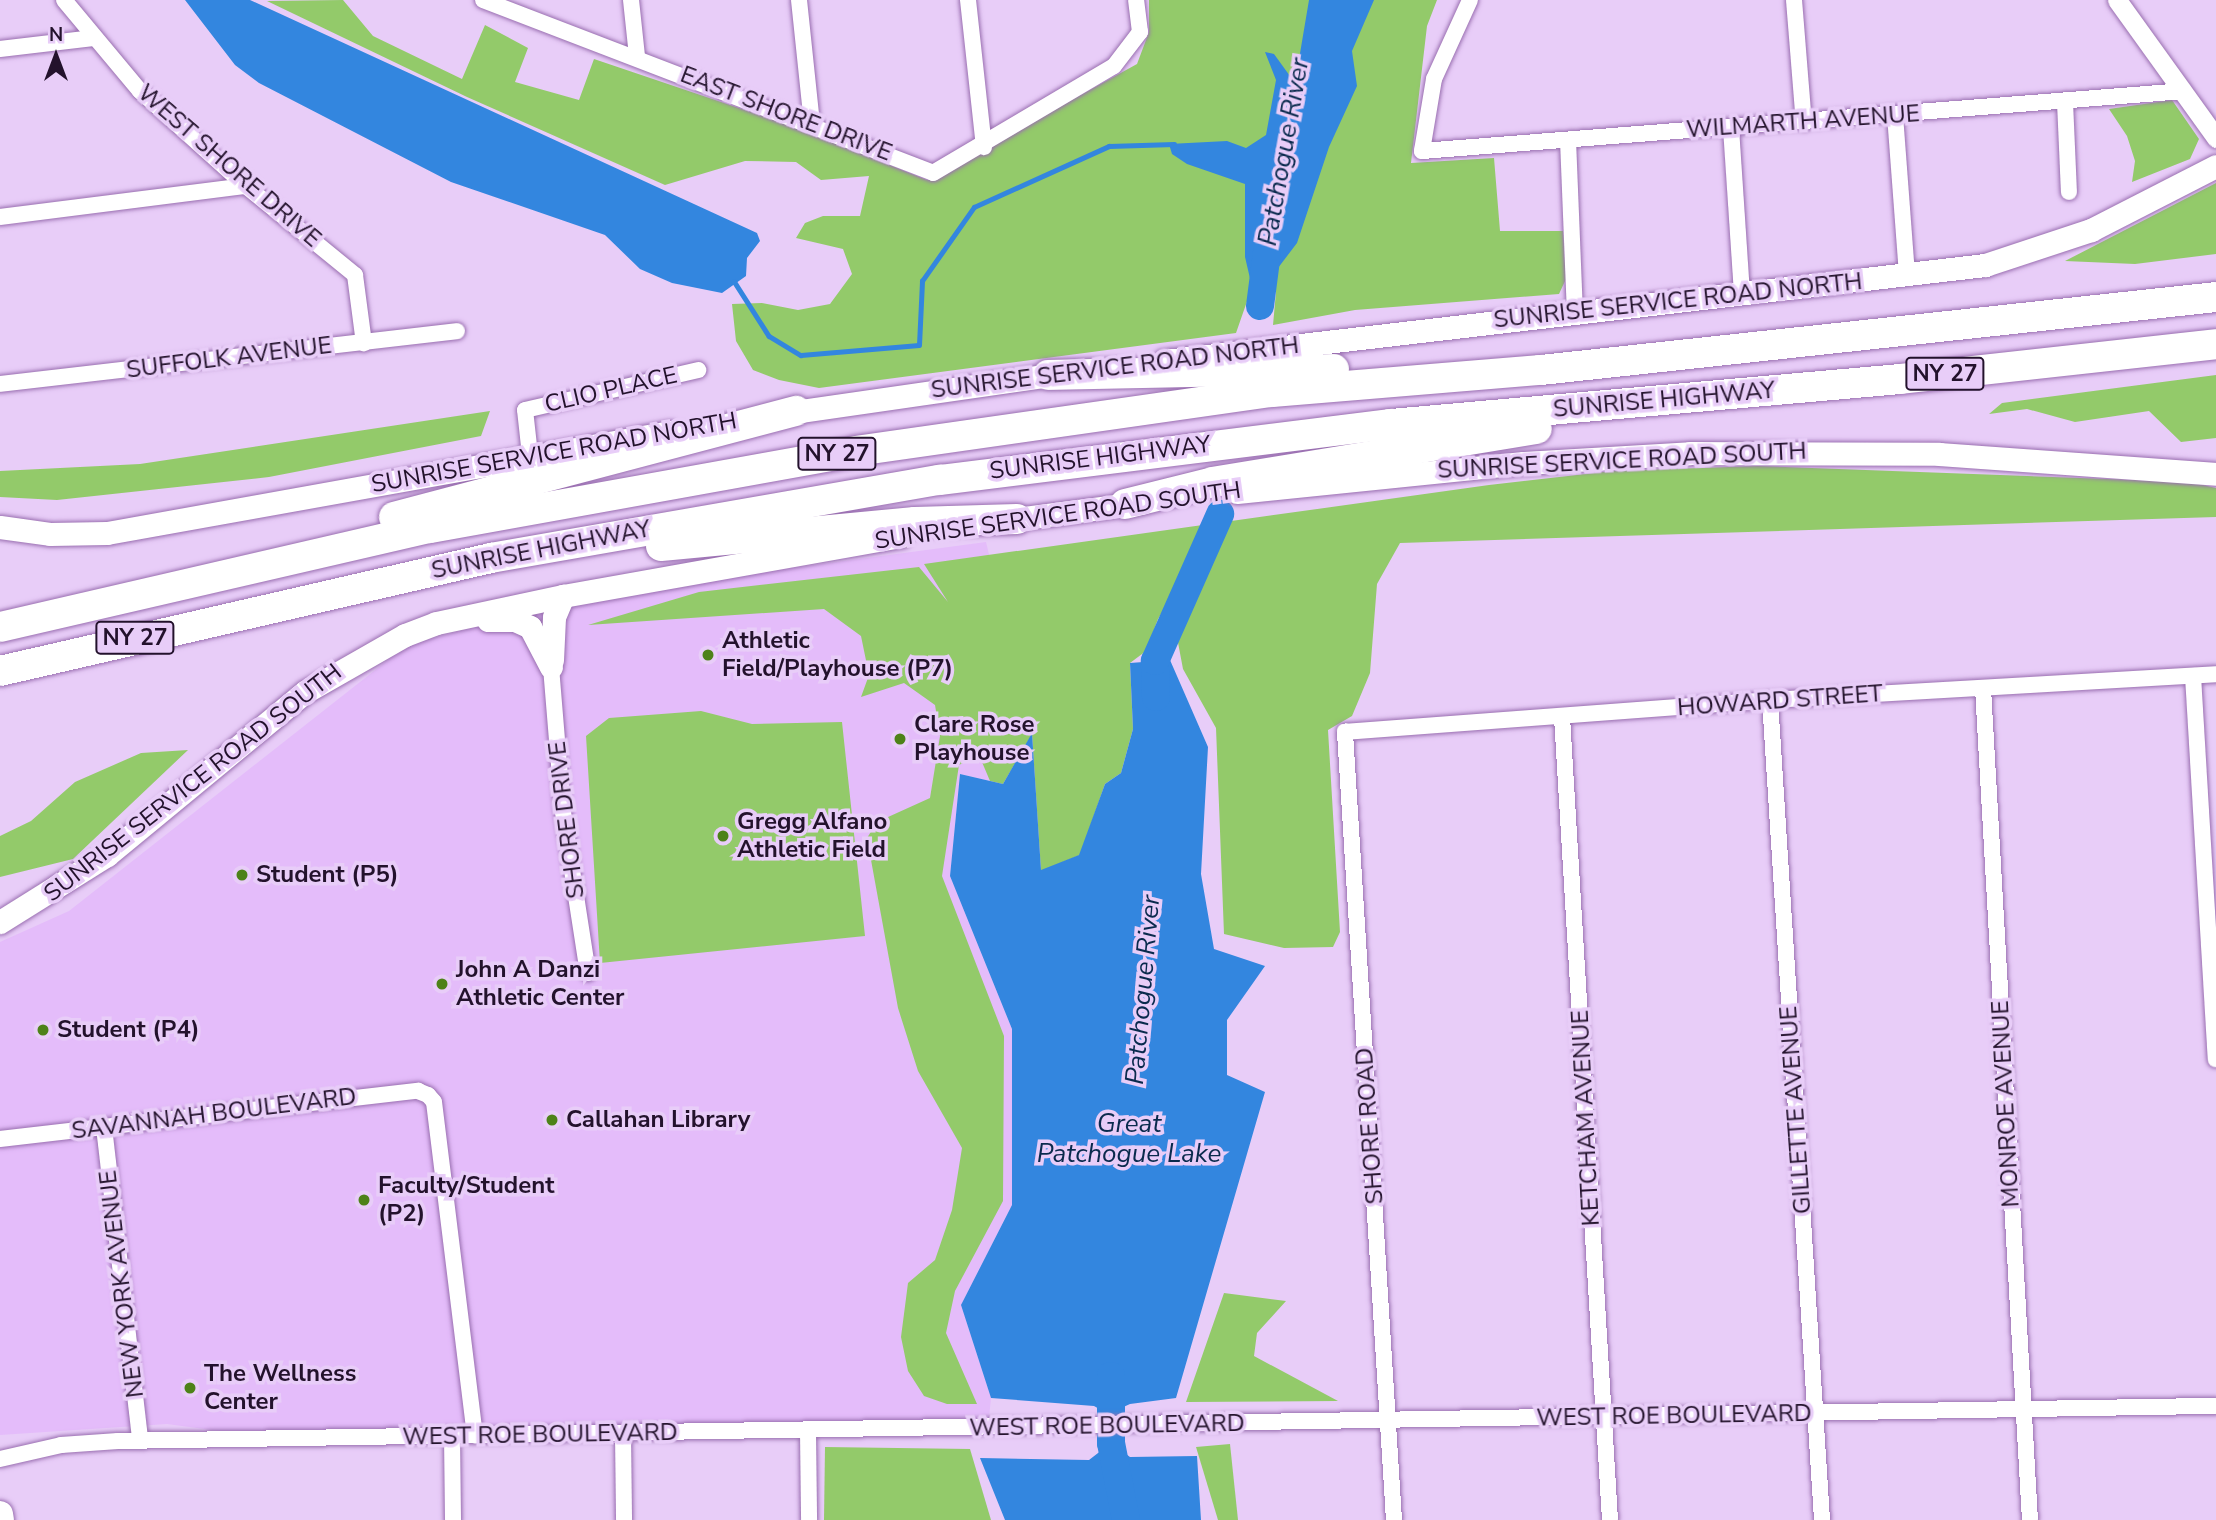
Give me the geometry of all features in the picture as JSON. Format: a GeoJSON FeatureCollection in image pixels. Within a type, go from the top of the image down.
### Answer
{"type":"FeatureCollection","features":[{"type":"Feature","properties":{"kind":"highway","name":"SUNRISE HIGHWAY"},"geometry":{"type":"LineString","coordinates":[[0,627],[430,528],[856,451],[1272,392],[1541,370],[2216,297]]}},
{"type":"Feature","properties":{"kind":"highway","name":"SUNRISE HIGHWAY"},"geometry":{"type":"LineString","coordinates":[[0,671],[491,558],[826,498],[1163,449],[2216,344]]}},
{"type":"Feature","properties":{"kind":"highway"},"geometry":{"type":"LineString","coordinates":[[1048,375],[1541,370]]}},
{"type":"Feature","properties":{"kind":"highway"},"geometry":{"type":"LineString","coordinates":[[1125,504],[1213,482],[1542,429],[1674,400]]}},
{"type":"Feature","properties":{"kind":"highway"},"geometry":{"type":"LineString","coordinates":[[142,594],[375,523],[623,453],[697,439],[796,411]]}},
{"type":"Feature","properties":{"kind":"highway"},"geometry":{"type":"LineString","coordinates":[[491,558],[915,522],[1017,519]]}},
{"type":"Feature","properties":{"kind":"main road","name":"SUNRISE SERVICE ROAD NORTH"},"geometry":{"type":"LineString","coordinates":[[0,527],[50,534],[107,533],[530,455],[796,411],[1048,375],[1575,311],[1985,265],[2054,246],[2216,166]]}},
{"type":"Feature","properties":{"kind":"main road","name":"SUNRISE SERVICE ROAD SOUTH"},"geometry":{"type":"LineString","coordinates":[[0,922],[107,855],[324,678],[374,649],[436,623],[563,596],[1017,519],[1125,504],[1426,471],[1690,453],[1939,454],[2216,474]]}},
{"type":"Feature","properties":{"kind":"main road"},"geometry":{"type":"LineString","coordinates":[[551,667],[554,617],[563,596]]}},
{"type":"Feature","properties":{"kind":"main road"},"geometry":{"type":"LineString","coordinates":[[436,623],[504,619],[522,622],[541,641],[551,667]]}},
{"type":"Feature","properties":{"kind":"main road"},"geometry":{"type":"LineString","coordinates":[[0,1514],[1,1520]]}},
{"type":"Feature","properties":{"kind":"street","name":"WEST SHORE DRIVE"},"geometry":{"type":"LineString","coordinates":[[64,0],[93,38],[140,91],[246,186],[355,275],[364,343]]}},
{"type":"Feature","properties":{"kind":"street","name":"EAST SHORE DRIVE"},"geometry":{"type":"LineString","coordinates":[[483,0],[812,123],[933,173],[984,147],[1114,66],[1140,32],[1136,0]]}},
{"type":"Feature","properties":{"kind":"street"},"geometry":{"type":"LineString","coordinates":[[631,0],[637,56]]}},
{"type":"Feature","properties":{"kind":"street"},"geometry":{"type":"LineString","coordinates":[[799,0],[812,123]]}},
{"type":"Feature","properties":{"kind":"street"},"geometry":{"type":"LineString","coordinates":[[968,0],[984,147]]}},
{"type":"Feature","properties":{"kind":"street","name":"WILMARTH AVENUE"},"geometry":{"type":"LineString","coordinates":[[1470,0],[1434,79],[1422,151],[1804,123],[2183,91]]}},
{"type":"Feature","properties":{"kind":"street"},"geometry":{"type":"LineString","coordinates":[[1794,0],[1804,123]]}},
{"type":"Feature","properties":{"kind":"street"},"geometry":{"type":"LineString","coordinates":[[2117,0],[2216,138]]}},
{"type":"Feature","properties":{"kind":"street"},"geometry":{"type":"LineString","coordinates":[[0,49],[93,38]]}},
{"type":"Feature","properties":{"kind":"street"},"geometry":{"type":"LineString","coordinates":[[2065,102],[2069,192]]}},
{"type":"Feature","properties":{"kind":"street"},"geometry":{"type":"LineString","coordinates":[[1895,115],[1908,275]]}},
{"type":"Feature","properties":{"kind":"street"},"geometry":{"type":"LineString","coordinates":[[1731,128],[1742,293]]}},
{"type":"Feature","properties":{"kind":"street"},"geometry":{"type":"LineString","coordinates":[[1568,140],[1575,311]]}},
{"type":"Feature","properties":{"kind":"street"},"geometry":{"type":"LineString","coordinates":[[0,217],[246,186]]}},
{"type":"Feature","properties":{"kind":"street","name":"SUFFOLK AVENUE"},"geometry":{"type":"LineString","coordinates":[[0,384],[457,331]]}},
{"type":"Feature","properties":{"kind":"street","name":"CLIO PLACE"},"geometry":{"type":"LineString","coordinates":[[530,455],[524,411],[698,370]]}},
{"type":"Feature","properties":{"kind":"street","name":"SHORE DRIVE"},"geometry":{"type":"LineString","coordinates":[[551,667],[563,812],[588,973]]}},
{"type":"Feature","properties":{"kind":"street","name":"HOWARD STREET"},"geometry":{"type":"LineString","coordinates":[[1345,732],[1770,700],[2216,674]]}},
{"type":"Feature","properties":{"kind":"street"},"geometry":{"type":"LineString","coordinates":[[2193,676],[2216,1059]]}},
{"type":"Feature","properties":{"kind":"street","name":"MONROE AVENUE"},"geometry":{"type":"LineString","coordinates":[[1983,688],[2030,1520]]}},
{"type":"Feature","properties":{"kind":"street","name":"GILLETTE AVENUE"},"geometry":{"type":"LineString","coordinates":[[1770,700],[1822,1520]]}},
{"type":"Feature","properties":{"kind":"street","name":"KETCHAM AVENUE"},"geometry":{"type":"LineString","coordinates":[[1562,717],[1610,1520]]}},
{"type":"Feature","properties":{"kind":"street","name":"SHORE ROAD"},"geometry":{"type":"LineString","coordinates":[[1345,732],[1394,1520]]}},
{"type":"Feature","properties":{"kind":"street","name":"SAVANNAH BOULEVARD"},"geometry":{"type":"LineString","coordinates":[[0,1139],[418,1091],[428,1095],[434,1102],[475,1435]]}},
{"type":"Feature","properties":{"kind":"street","name":"NEW YORK AVENUE"},"geometry":{"type":"LineString","coordinates":[[104,1127],[140,1440]]}},
{"type":"Feature","properties":{"kind":"street","name":"WEST ROE BOULEVARD"},"geometry":{"type":"LineString","coordinates":[[0,1460],[61,1445],[140,1440],[1388,1423],[2216,1406]]}},
{"type":"Feature","properties":{"kind":"street"},"geometry":{"type":"LineString","coordinates":[[808,1432],[809,1520]]}},
{"type":"Feature","properties":{"kind":"street"},"geometry":{"type":"LineString","coordinates":[[623,1434],[624,1520]]}},
{"type":"Feature","properties":{"kind":"street"},"geometry":{"type":"LineString","coordinates":[[453,1436],[453,1520]]}},
{"type":"Feature","properties":{"kind":"shaded area"},"geometry":{"type":"Polygon","coordinates":[[[986,542],[1032,733],[1003,784],[960,774],[950,876],[1012,1029],[1012,1205],[961,1305],[991,1398],[988,1428],[297,1441],[167,1424],[0,1435],[0,942],[69,911],[407,645],[487,624],[710,579],[986,542]]]}},
{"type":"Feature","properties":{"kind":"green space"},"geometry":{"type":"Polygon","coordinates":[[[343,0],[373,36],[462,79],[485,25],[528,48],[515,82],[579,100],[594,59],[783,123],[927,180],[1137,64],[1149,32],[1149,0],[1437,0],[1427,26],[1411,163],[1494,158],[1500,231],[1563,231],[1566,279],[1559,294],[1355,310],[1273,325],[1276,292],[1252,287],[1236,333],[819,388],[779,380],[753,370],[736,341],[732,304],[762,303],[798,310],[830,304],[852,274],[843,249],[796,238],[805,223],[823,216],[860,216],[869,176],[821,180],[796,162],[745,161],[665,185],[467,97],[267,1],[343,0]]]}},
{"type":"Feature","properties":{"kind":"green space"},"geometry":{"type":"Polygon","coordinates":[[[2172,100],[2199,139],[2190,159],[2132,182],[2135,161],[2127,136],[2109,109],[2172,100]]]}},
{"type":"Feature","properties":{"kind":"green space"},"geometry":{"type":"Polygon","coordinates":[[[2216,183],[2216,254],[2135,264],[2065,261],[2216,183]]]}},
{"type":"Feature","properties":{"kind":"green space"},"geometry":{"type":"Polygon","coordinates":[[[2216,375],[2216,438],[2181,442],[2149,411],[2075,422],[2027,409],[1989,414],[2002,403],[2216,375]]]}},
{"type":"Feature","properties":{"kind":"green space"},"geometry":{"type":"Polygon","coordinates":[[[490,411],[481,436],[269,477],[57,500],[0,497],[0,471],[140,464],[490,411]]]}},
{"type":"Feature","properties":{"kind":"green space"},"geometry":{"type":"Polygon","coordinates":[[[1758,466],[2190,482],[2216,488],[2216,517],[1400,543],[1377,584],[1370,673],[1352,716],[1328,730],[1340,932],[1333,947],[1284,948],[1224,934],[1216,728],[1183,669],[1176,632],[1206,576],[1215,524],[1158,619],[1146,651],[1130,663],[1133,729],[1121,773],[1105,784],[1080,855],[1041,871],[1032,734],[1003,784],[990,781],[979,755],[959,765],[942,876],[1004,1036],[1003,1201],[955,1291],[946,1333],[977,1404],[947,1404],[924,1396],[908,1371],[901,1337],[908,1283],[935,1260],[952,1210],[962,1148],[918,1071],[898,1008],[867,838],[877,822],[930,798],[940,736],[935,705],[904,683],[861,697],[869,675],[861,636],[824,609],[588,625],[699,592],[919,567],[948,602],[924,564],[1489,485],[1612,471],[1758,466]]]}},
{"type":"Feature","properties":{"kind":"green space","name":"Gregg Alfano Athletic Field"},"geometry":{"type":"Polygon","coordinates":[[[701,711],[752,724],[842,722],[865,936],[600,963],[586,736],[609,718],[701,711]]]}},
{"type":"Feature","properties":{"kind":"green space"},"geometry":{"type":"Polygon","coordinates":[[[188,750],[73,859],[0,877],[0,836],[31,821],[75,782],[141,753],[188,750]]]}},
{"type":"Feature","properties":{"kind":"green space"},"geometry":{"type":"Polygon","coordinates":[[[1224,1293],[1286,1301],[1257,1333],[1254,1356],[1338,1401],[1186,1402],[1224,1293]]]}},
{"type":"Feature","properties":{"kind":"green space"},"geometry":{"type":"Polygon","coordinates":[[[1230,1444],[1238,1520],[1218,1520],[1196,1447],[1230,1444]]]}},
{"type":"Feature","properties":{"kind":"green space"},"geometry":{"type":"Polygon","coordinates":[[[825,1447],[970,1449],[991,1520],[824,1520],[825,1447]]]}},
{"type":"Feature","properties":{"kind":"water"},"geometry":{"type":"Polygon","coordinates":[[[185,0],[250,0],[757,233],[760,241],[747,258],[746,276],[722,293],[672,283],[640,269],[605,235],[451,182],[259,83],[235,65],[185,0]]]}},
{"type":"Feature","properties":{"kind":"water"},"geometry":{"type":"Polygon","coordinates":[[[1309,0],[1374,0],[1352,51],[1357,86],[1329,147],[1297,243],[1262,289],[1252,287],[1245,257],[1245,184],[1187,164],[1172,154],[1169,144],[1227,141],[1246,148],[1266,135],[1276,80],[1265,52],[1274,54],[1295,83],[1309,0]]]}},
{"type":"Feature","properties":{"kind":"water","name":"Great Patchogue Lake"},"geometry":{"type":"Polygon","coordinates":[[[1170,660],[1208,747],[1201,874],[1214,949],[1265,966],[1227,1020],[1227,1075],[1265,1092],[1176,1398],[1130,1404],[1108,1414],[1094,1406],[991,1398],[961,1305],[1012,1205],[1012,1029],[950,876],[960,774],[1003,784],[1032,733],[1041,870],[1079,855],[1105,784],[1121,773],[1133,729],[1130,663],[1170,660]]]}},
{"type":"Feature","properties":{"kind":"water"},"geometry":{"type":"Polygon","coordinates":[[[1111,1443],[1130,1457],[1197,1456],[1201,1520],[1005,1520],[980,1458],[1089,1460],[1111,1443]]]}},
{"type":"Feature","properties":{"kind":"waterway"},"geometry":{"type":"LineString","coordinates":[[734,281],[769,336],[801,355],[919,345],[922,281],[974,207],[1109,146],[1174,144]]}},
{"type":"Feature","properties":{"kind":"waterway","name":"Patchogue River"},"geometry":{"type":"LineString","coordinates":[[1260,306],[1267,252]]}},
{"type":"Feature","properties":{"kind":"waterway","name":"Patchogue River"},"geometry":{"type":"LineString","coordinates":[[1156,697],[1155,661],[1220,514]]}},
{"type":"Feature","properties":{"kind":"waterway","name":"Patchogue River"},"geometry":{"type":"LineString","coordinates":[[1111,1376],[1111,1443],[1126,1520]]}},
{"type":"Feature","properties":{"kind":"place","name":"Athletic Field/Playhouse (P7)"},"geometry":{"type":"Point","coordinates":[708,655]}},
{"type":"Feature","properties":{"kind":"place","name":"Clare Rose Playhouse"},"geometry":{"type":"Point","coordinates":[900,739]}},
{"type":"Feature","properties":{"kind":"place","name":"Gregg Alfano Athletic Field"},"geometry":{"type":"Point","coordinates":[723,836]}},
{"type":"Feature","properties":{"kind":"place","name":"Student (P5)"},"geometry":{"type":"Point","coordinates":[242,875]}},
{"type":"Feature","properties":{"kind":"place","name":"John A Danzi Athletic Center"},"geometry":{"type":"Point","coordinates":[442,984]}},
{"type":"Feature","properties":{"kind":"place","name":"Student (P4)"},"geometry":{"type":"Point","coordinates":[43,1030]}},
{"type":"Feature","properties":{"kind":"place","name":"Callahan Library"},"geometry":{"type":"Point","coordinates":[552,1120]}},
{"type":"Feature","properties":{"kind":"place","name":"Faculty/Student (P2)"},"geometry":{"type":"Point","coordinates":[364,1200]}},
{"type":"Feature","properties":{"kind":"place","name":"The Wellness Center"},"geometry":{"type":"Point","coordinates":[190,1388]}}]}
